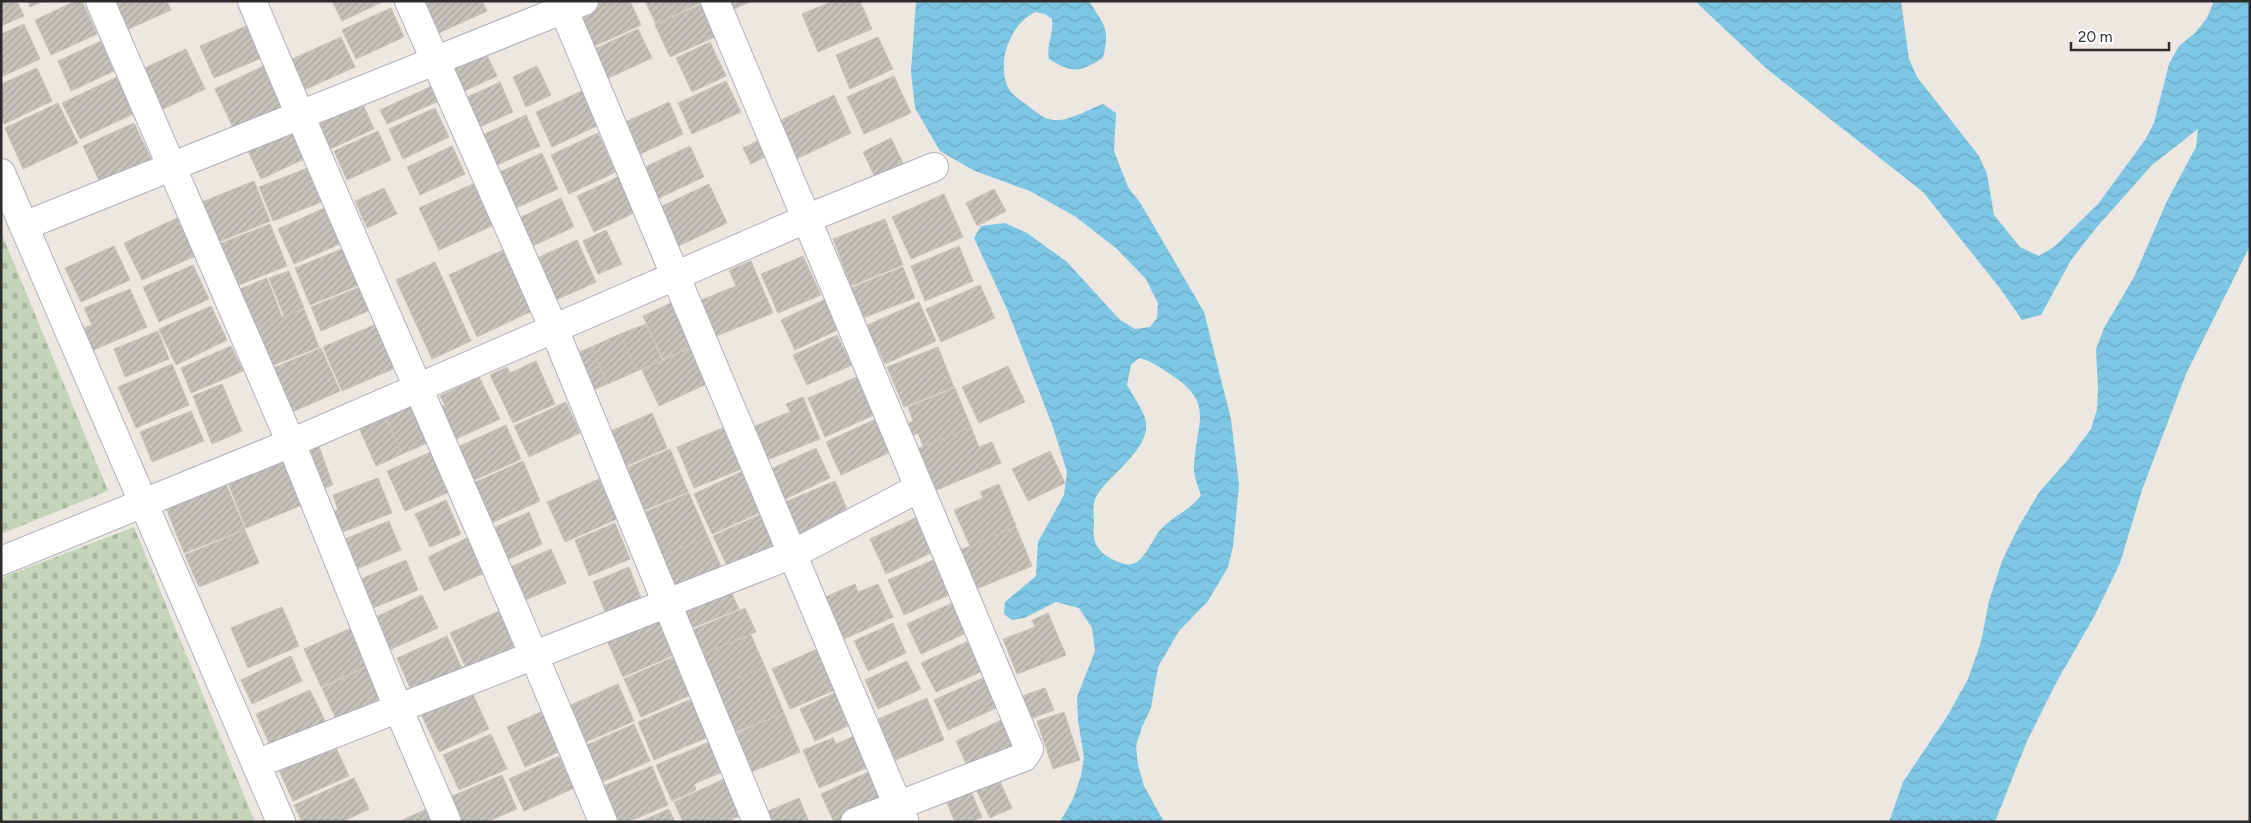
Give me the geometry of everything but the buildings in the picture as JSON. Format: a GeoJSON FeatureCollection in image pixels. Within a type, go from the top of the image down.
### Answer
{"type":"FeatureCollection","features":[{"type":"Feature","properties":{"kind":"street"},"geometry":{"type":"LineString","coordinates":[[100,1],[291,444],[398,708],[447,822]]}},
{"type":"Feature","properties":{"kind":"street"},"geometry":{"type":"LineString","coordinates":[[252,1],[299,115],[536,655],[603,822]]}},
{"type":"Feature","properties":{"kind":"street"},"geometry":{"type":"LineString","coordinates":[[409,1],[554,329],[665,603],[757,822]]}},
{"type":"Feature","properties":{"kind":"street"},"geometry":{"type":"LineString","coordinates":[[715,1],[1029,749],[1024,757],[901,813],[855,822]]}},
{"type":"Feature","properties":{"kind":"street"},"geometry":{"type":"LineString","coordinates":[[24,226],[434,61],[569,4],[675,276],[901,813]]}},
{"type":"Feature","properties":{"kind":"street"},"geometry":{"type":"LineString","coordinates":[[1,561],[291,444],[806,219],[934,167]]}},
{"type":"Feature","properties":{"kind":"street"},"geometry":{"type":"LineString","coordinates":[[1,173],[142,504],[281,822]]}},
{"type":"Feature","properties":{"kind":"street"},"geometry":{"type":"LineString","coordinates":[[256,764],[793,554],[919,488]]}},
{"type":"Feature","properties":{"kind":"green space"},"geometry":{"type":"Polygon","coordinates":[[[1,232],[108,491],[1,534],[1,232]]]}},
{"type":"Feature","properties":{"kind":"green space"},"geometry":{"type":"Polygon","coordinates":[[[134,527],[255,822],[1,822],[1,578],[134,527]]]}},
{"type":"Feature","properties":{"kind":"water"},"geometry":{"type":"Polygon","coordinates":[[[916,1],[1089,1],[1105,28],[1106,40],[1103,58],[1088,66],[1076,69],[1064,67],[1049,59],[1048,49],[1052,19],[1045,14],[1035,12],[1019,25],[1008,43],[1004,64],[1004,75],[1007,85],[1018,98],[1041,116],[1048,119],[1060,120],[1071,117],[1103,104],[1116,113],[1114,151],[1128,187],[1141,204],[1204,312],[1231,419],[1239,485],[1233,547],[1228,567],[1208,601],[1179,631],[1158,667],[1151,708],[1136,746],[1138,765],[1144,786],[1164,822],[1060,822],[1073,799],[1081,776],[1084,758],[1078,720],[1077,697],[1095,651],[1092,628],[1079,608],[1056,602],[1024,618],[1012,620],[1004,614],[1005,602],[1036,576],[1038,542],[1064,495],[1067,472],[1053,427],[1007,309],[974,238],[981,226],[1005,223],[1027,233],[1067,262],[1120,320],[1135,329],[1150,327],[1157,318],[1158,303],[1146,279],[1116,248],[1076,217],[1030,191],[975,171],[940,151],[915,108],[911,71],[916,1]],[[1139,358],[1131,365],[1127,385],[1145,418],[1145,432],[1142,442],[1096,497],[1094,507],[1094,536],[1096,544],[1110,558],[1128,564],[1141,559],[1159,531],[1193,505],[1201,495],[1194,469],[1200,416],[1199,406],[1186,386],[1161,368],[1139,358]]]}},
{"type":"Feature","properties":{"kind":"water"},"geometry":{"type":"Polygon","coordinates":[[[1695,1],[1901,1],[1909,59],[1917,77],[1979,156],[1987,174],[1994,215],[2020,247],[2039,256],[2055,246],[2098,204],[2145,140],[2154,123],[2169,64],[2179,46],[2195,33],[2207,18],[2214,1],[2250,1],[2250,246],[2186,374],[2142,490],[2120,563],[2095,615],[2056,683],[2027,741],[1995,822],[1889,822],[1903,782],[1948,715],[1968,679],[1981,642],[1989,601],[2002,561],[2019,526],[2040,491],[2067,461],[2091,429],[2097,409],[2096,349],[2104,328],[2134,277],[2167,201],[2196,147],[2198,129],[2152,165],[2096,228],[2071,260],[2041,315],[2022,320],[1999,287],[1923,192],[1767,69],[1695,1]]]}}]}
